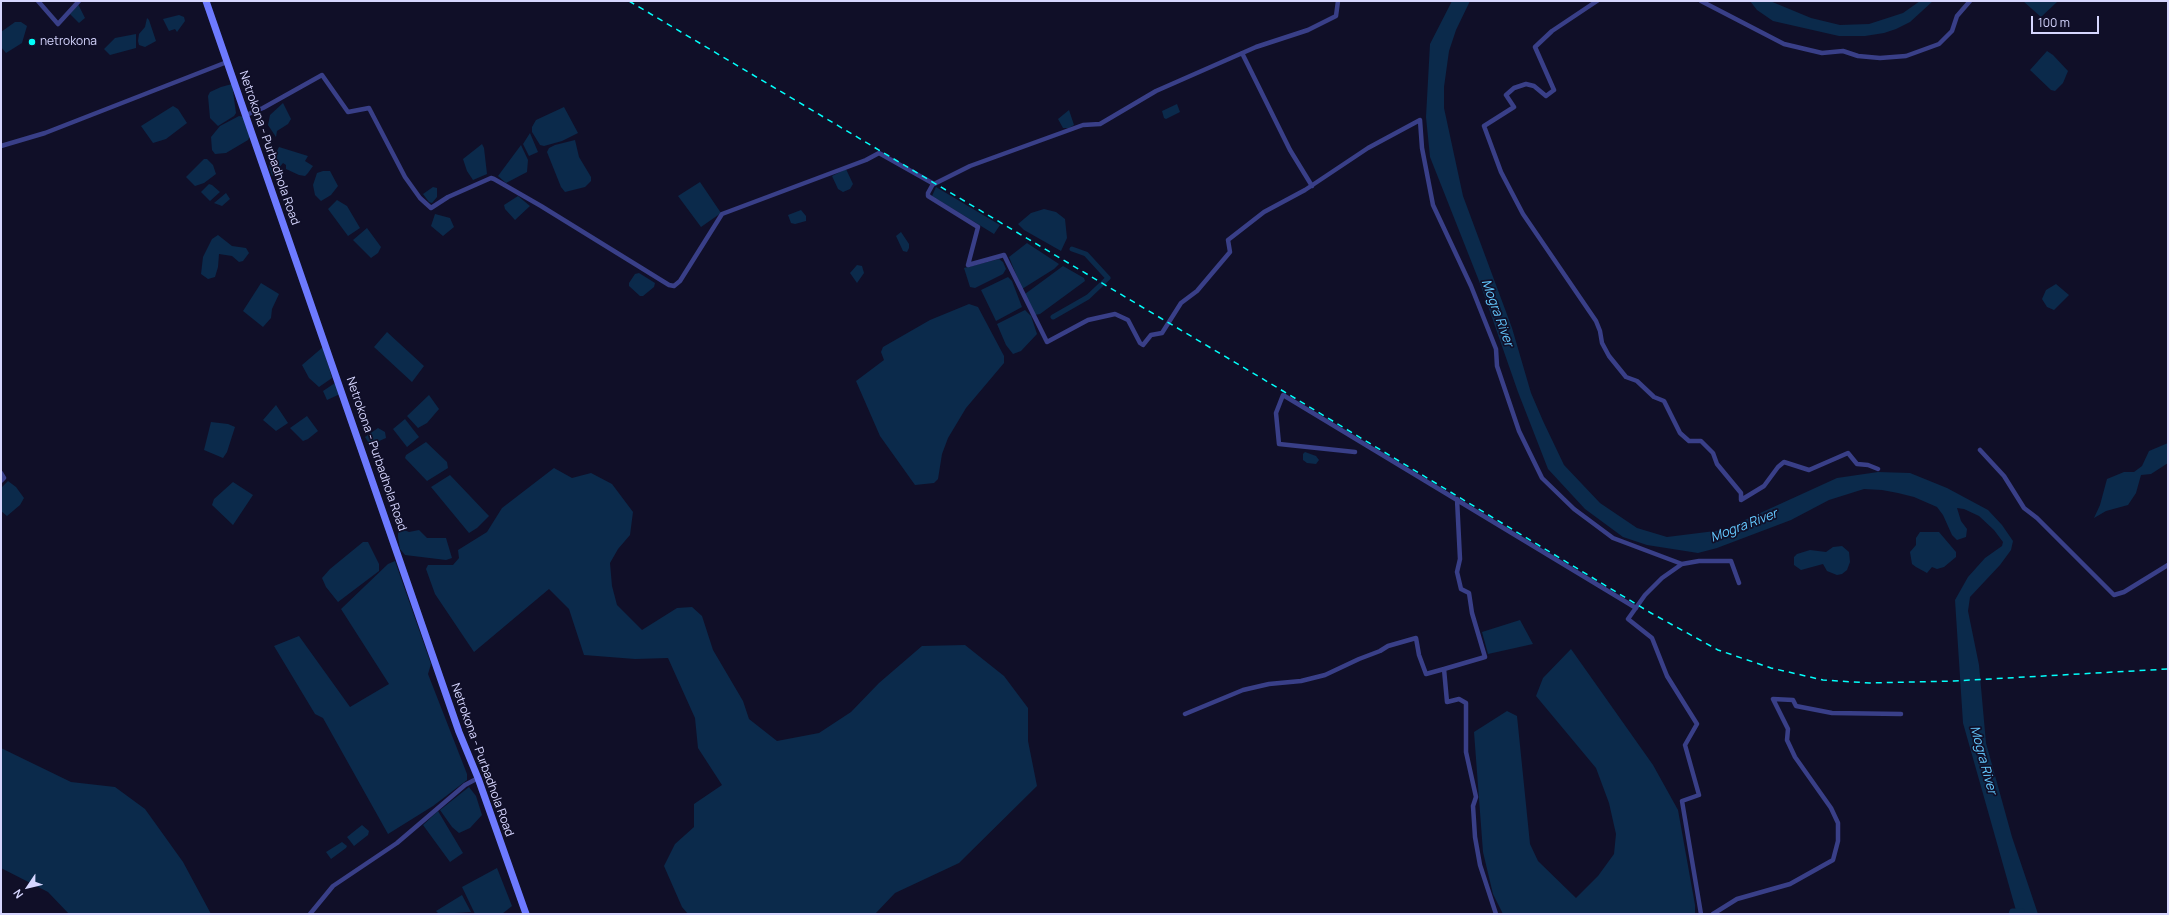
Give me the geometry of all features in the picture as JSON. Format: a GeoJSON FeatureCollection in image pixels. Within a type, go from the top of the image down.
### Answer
{"type":"FeatureCollection","features":[{"type":"Feature","properties":{"kind":"main road","name":"Netrokona - Purbadhola Road"},"geometry":{"type":"LineString","coordinates":[[206,1],[459,732],[478,778],[526,914]]}},
{"type":"Feature","properties":{"kind":"street"},"geometry":{"type":"LineString","coordinates":[[38,1],[58,24],[79,1]]}},
{"type":"Feature","properties":{"kind":"street"},"geometry":{"type":"LineString","coordinates":[[1338,1],[1336,16],[1324,23],[1300,34],[1256,47],[1156,91],[1100,124],[1083,125],[958,171],[933,184],[928,196],[978,227],[968,265],[1004,255],[1047,342],[1088,320],[1115,314],[1128,320],[1140,343],[1143,345],[1151,335],[1162,333],[1181,304],[1197,292],[1230,252],[1228,240],[1264,212],[1312,186],[1368,148],[1420,120],[1422,148],[1433,205],[1471,286],[1496,349],[1497,366],[1519,431],[1542,478],[1574,509],[1613,538],[1682,564]]}},
{"type":"Feature","properties":{"kind":"street"},"geometry":{"type":"LineString","coordinates":[[1597,1],[1552,31],[1535,47],[1554,90],[1546,96],[1534,86],[1526,84],[1514,88],[1506,95],[1514,107],[1484,126],[1501,172],[1523,214],[1596,321],[1600,330],[1602,343],[1609,356],[1626,377],[1637,381],[1654,397],[1664,401],[1680,433],[1689,441],[1701,441],[1713,453],[1717,464],[1741,493],[1741,500],[1764,486],[1778,467],[1784,462],[1809,470],[1848,453],[1857,464],[1868,465],[1878,469]]}},
{"type":"Feature","properties":{"kind":"street"},"geometry":{"type":"LineString","coordinates":[[1701,1],[1784,44],[1822,53],[1843,51],[1858,56],[1880,58],[1906,56],[1939,44],[1952,31],[1957,16],[1970,1]]}},
{"type":"Feature","properties":{"kind":"street"},"geometry":{"type":"LineString","coordinates":[[1242,53],[1290,150],[1312,186]]}},
{"type":"Feature","properties":{"kind":"street"},"geometry":{"type":"LineString","coordinates":[[1,146],[45,133],[227,62]]}},
{"type":"Feature","properties":{"kind":"street"},"geometry":{"type":"LineString","coordinates":[[246,115],[263,108],[322,75],[348,112],[369,108],[406,177],[420,198],[431,208],[448,197],[491,178],[672,286],[680,282],[720,215],[866,160],[877,154],[880,154],[933,184]]}},
{"type":"Feature","properties":{"kind":"street"},"geometry":{"type":"LineString","coordinates":[[1355,452],[1279,444],[1276,413],[1283,395],[1636,608]]}},
{"type":"Feature","properties":{"kind":"street"},"geometry":{"type":"LineString","coordinates":[[1980,450],[2004,476],[2024,508],[2037,518],[2114,595],[2124,592],[2168,565]]}},
{"type":"Feature","properties":{"kind":"street"},"geometry":{"type":"LineString","coordinates":[[1,473],[4,478],[1,481]]}},
{"type":"Feature","properties":{"kind":"street"},"geometry":{"type":"LineString","coordinates":[[1185,714],[1243,690],[1269,684],[1301,681],[1325,675],[1388,646],[1416,638],[1418,655],[1426,674],[1485,657],[1472,613],[1469,594],[1461,589],[1457,572],[1460,559],[1457,499]]}},
{"type":"Feature","properties":{"kind":"street"},"geometry":{"type":"LineString","coordinates":[[1701,914],[1682,801],[1698,795],[1685,745],[1697,724],[1667,676],[1652,638],[1628,619],[1645,595],[1662,578],[1682,564],[1699,561],[1731,562],[1739,584]]}},
{"type":"Feature","properties":{"kind":"street"},"geometry":{"type":"LineString","coordinates":[[1444,669],[1447,702],[1459,699],[1466,703],[1466,752],[1476,797],[1473,806],[1474,837],[1480,865],[1496,914]]}},
{"type":"Feature","properties":{"kind":"street"},"geometry":{"type":"LineString","coordinates":[[1713,914],[1737,899],[1790,884],[1833,860],[1838,841],[1838,822],[1831,808],[1796,757],[1787,740],[1788,729],[1773,699],[1793,700],[1796,706],[1832,713],[1901,714]]}},
{"type":"Feature","properties":{"kind":"street"},"geometry":{"type":"LineString","coordinates":[[310,914],[333,886],[397,843],[465,785],[478,778]]}},
{"type":"Feature","properties":{"kind":"water","name":"Mogra River"},"geometry":{"type":"Polygon","coordinates":[[[1452,1],[1470,1],[1456,30],[1449,51],[1444,87],[1444,108],[1463,196],[1512,328],[1531,393],[1543,421],[1564,465],[1600,503],[1637,528],[1667,537],[1723,530],[1837,478],[1878,472],[1910,473],[1947,488],[1988,510],[2002,525],[2013,541],[2011,550],[2000,565],[1970,597],[1968,611],[1979,665],[1986,743],[2012,837],[2038,914],[2017,914],[1963,723],[1955,600],[1968,577],[1985,558],[2002,546],[2003,542],[1994,530],[1979,516],[1964,509],[1957,508],[1961,521],[1967,529],[1966,537],[1957,540],[1952,535],[1943,515],[1937,507],[1914,497],[1898,493],[1864,489],[1829,500],[1791,520],[1717,548],[1698,553],[1647,545],[1623,537],[1585,509],[1548,469],[1518,392],[1481,286],[1430,157],[1426,117],[1430,44],[1452,1]]]}},
{"type":"Feature","properties":{"kind":"water"},"geometry":{"type":"Polygon","coordinates":[[[1750,1],[1770,1],[1811,18],[1840,25],[1869,24],[1903,13],[1920,1],[1933,1],[1910,22],[1896,29],[1884,33],[1865,36],[1839,36],[1773,21],[1757,10],[1750,1]]]}},
{"type":"Feature","properties":{"kind":"water"},"geometry":{"type":"Polygon","coordinates":[[[2023,1],[2056,1],[2057,2],[2041,17],[2023,1]]]}},
{"type":"Feature","properties":{"kind":"water"},"geometry":{"type":"Polygon","coordinates":[[[78,4],[85,18],[79,23],[70,14],[78,4]]]}},
{"type":"Feature","properties":{"kind":"water"},"geometry":{"type":"Polygon","coordinates":[[[179,15],[184,17],[185,21],[177,32],[175,29],[169,31],[163,19],[179,15]]]}},
{"type":"Feature","properties":{"kind":"water"},"geometry":{"type":"Polygon","coordinates":[[[147,18],[156,41],[145,47],[139,45],[138,41],[139,34],[145,27],[147,18]]]}},
{"type":"Feature","properties":{"kind":"water"},"geometry":{"type":"Polygon","coordinates":[[[15,22],[21,22],[27,26],[22,43],[6,53],[1,47],[1,32],[15,22]]]}},
{"type":"Feature","properties":{"kind":"water"},"geometry":{"type":"Polygon","coordinates":[[[136,34],[136,48],[110,55],[104,49],[115,38],[136,34]]]}},
{"type":"Feature","properties":{"kind":"water"},"geometry":{"type":"Polygon","coordinates":[[[2047,51],[2053,55],[2068,71],[2063,83],[2055,91],[2051,90],[2030,70],[2047,51]]]}},
{"type":"Feature","properties":{"kind":"water"},"geometry":{"type":"Polygon","coordinates":[[[232,84],[236,113],[234,116],[218,126],[210,118],[208,96],[210,92],[232,84]]]}},
{"type":"Feature","properties":{"kind":"water"},"geometry":{"type":"Polygon","coordinates":[[[283,103],[291,119],[288,124],[277,131],[276,137],[268,125],[270,115],[283,103]]]}},
{"type":"Feature","properties":{"kind":"water"},"geometry":{"type":"Polygon","coordinates":[[[1177,104],[1180,112],[1166,119],[1164,118],[1162,111],[1177,104]]]}},
{"type":"Feature","properties":{"kind":"water"},"geometry":{"type":"Polygon","coordinates":[[[173,106],[178,109],[187,123],[166,139],[153,143],[141,126],[173,106]]]}},
{"type":"Feature","properties":{"kind":"water"},"geometry":{"type":"Polygon","coordinates":[[[564,107],[578,133],[562,141],[544,146],[540,145],[532,132],[532,127],[536,120],[564,107]]]}},
{"type":"Feature","properties":{"kind":"water"},"geometry":{"type":"Polygon","coordinates":[[[1069,110],[1074,125],[1069,128],[1063,128],[1058,119],[1069,110]]]}},
{"type":"Feature","properties":{"kind":"water"},"geometry":{"type":"Polygon","coordinates":[[[239,116],[244,117],[250,136],[248,140],[226,153],[215,154],[212,150],[211,137],[220,126],[239,116]]]}},
{"type":"Feature","properties":{"kind":"water"},"geometry":{"type":"Polygon","coordinates":[[[530,133],[538,152],[529,156],[523,144],[530,133]]]}},
{"type":"Feature","properties":{"kind":"water"},"geometry":{"type":"Polygon","coordinates":[[[575,140],[579,157],[591,177],[591,181],[585,187],[565,192],[561,187],[547,152],[549,148],[555,145],[575,140]]]}},
{"type":"Feature","properties":{"kind":"water"},"geometry":{"type":"Polygon","coordinates":[[[482,144],[484,148],[487,174],[473,180],[467,171],[463,159],[482,144]]]}},
{"type":"Feature","properties":{"kind":"water"},"geometry":{"type":"Polygon","coordinates":[[[521,145],[528,160],[527,172],[506,183],[498,176],[521,145]]]}},
{"type":"Feature","properties":{"kind":"water"},"geometry":{"type":"Polygon","coordinates":[[[279,147],[308,156],[305,161],[313,166],[305,176],[286,169],[286,165],[283,163],[272,176],[269,166],[279,147]]]}},
{"type":"Feature","properties":{"kind":"water"},"geometry":{"type":"Polygon","coordinates":[[[204,159],[207,159],[213,165],[216,174],[204,183],[195,186],[186,177],[204,159]]]}},
{"type":"Feature","properties":{"kind":"water"},"geometry":{"type":"Polygon","coordinates":[[[846,169],[853,184],[850,189],[843,192],[838,189],[832,176],[846,169]]]}},
{"type":"Feature","properties":{"kind":"water"},"geometry":{"type":"Polygon","coordinates":[[[330,171],[338,186],[331,195],[321,201],[315,195],[313,185],[317,173],[330,171]]]}},
{"type":"Feature","properties":{"kind":"water"},"geometry":{"type":"Polygon","coordinates":[[[700,182],[721,213],[701,227],[678,196],[700,182]]]}},
{"type":"Feature","properties":{"kind":"water"},"geometry":{"type":"Polygon","coordinates":[[[209,184],[220,192],[210,201],[201,192],[209,184]]]}},
{"type":"Feature","properties":{"kind":"water"},"geometry":{"type":"Polygon","coordinates":[[[433,187],[437,188],[437,197],[432,203],[429,202],[423,194],[433,187]]]}},
{"type":"Feature","properties":{"kind":"water"},"geometry":{"type":"Polygon","coordinates":[[[936,187],[1000,225],[994,234],[932,196],[936,187]]]}},
{"type":"Feature","properties":{"kind":"water"},"geometry":{"type":"Polygon","coordinates":[[[226,193],[230,199],[222,206],[214,203],[226,193]]]}},
{"type":"Feature","properties":{"kind":"water"},"geometry":{"type":"Polygon","coordinates":[[[518,196],[530,206],[515,220],[505,209],[504,205],[518,196]]]}},
{"type":"Feature","properties":{"kind":"water"},"geometry":{"type":"Polygon","coordinates":[[[337,200],[347,206],[360,228],[348,236],[328,209],[337,200]]]}},
{"type":"Feature","properties":{"kind":"water"},"geometry":{"type":"Polygon","coordinates":[[[1044,209],[1056,212],[1065,219],[1067,238],[1061,251],[1024,230],[1018,224],[1031,213],[1044,209]]]}},
{"type":"Feature","properties":{"kind":"water"},"geometry":{"type":"Polygon","coordinates":[[[801,210],[806,216],[806,221],[795,224],[791,223],[788,215],[801,210]]]}},
{"type":"Feature","properties":{"kind":"water"},"geometry":{"type":"Polygon","coordinates":[[[435,214],[450,218],[454,227],[443,236],[431,226],[435,214]]]}},
{"type":"Feature","properties":{"kind":"water"},"geometry":{"type":"Polygon","coordinates":[[[367,228],[381,247],[378,253],[371,258],[353,240],[367,228]]]}},
{"type":"Feature","properties":{"kind":"water"},"geometry":{"type":"Polygon","coordinates":[[[901,232],[909,244],[907,252],[903,251],[896,236],[901,232]]]}},
{"type":"Feature","properties":{"kind":"water"},"geometry":{"type":"Polygon","coordinates":[[[218,235],[232,246],[246,248],[249,253],[243,261],[239,262],[232,256],[219,254],[218,267],[215,277],[208,279],[201,274],[203,257],[212,239],[218,235]]]}},
{"type":"Feature","properties":{"kind":"water"},"geometry":{"type":"Polygon","coordinates":[[[1027,243],[1059,264],[1054,269],[1022,289],[1009,257],[1027,243]]]}},
{"type":"Feature","properties":{"kind":"water"},"geometry":{"type":"Polygon","coordinates":[[[999,259],[1003,262],[1006,269],[1003,274],[975,288],[970,287],[964,268],[999,259]]]}},
{"type":"Feature","properties":{"kind":"water"},"geometry":{"type":"Polygon","coordinates":[[[857,265],[862,266],[864,273],[857,283],[850,273],[857,265]]]}},
{"type":"Feature","properties":{"kind":"water"},"geometry":{"type":"Polygon","coordinates":[[[1063,266],[1084,278],[1085,281],[1040,314],[1035,315],[1025,294],[1063,266]]]}},
{"type":"Feature","properties":{"kind":"water"},"geometry":{"type":"Polygon","coordinates":[[[639,273],[655,283],[654,287],[643,296],[640,296],[629,286],[629,283],[635,274],[639,273]]]}},
{"type":"Feature","properties":{"kind":"water"},"geometry":{"type":"Polygon","coordinates":[[[1008,277],[1012,281],[1022,307],[996,321],[981,290],[1008,277]]]}},
{"type":"Feature","properties":{"kind":"water"},"geometry":{"type":"Polygon","coordinates":[[[261,283],[279,294],[272,309],[271,318],[263,327],[243,311],[261,283]]]}},
{"type":"Feature","properties":{"kind":"water"},"geometry":{"type":"Polygon","coordinates":[[[2056,284],[2069,295],[2054,310],[2047,307],[2042,299],[2046,290],[2056,284]]]}},
{"type":"Feature","properties":{"kind":"water"},"geometry":{"type":"Polygon","coordinates":[[[969,304],[978,307],[1004,356],[1004,363],[966,408],[948,438],[942,454],[938,479],[934,483],[915,485],[880,436],[856,381],[884,360],[881,352],[883,347],[930,320],[969,304]]]}},
{"type":"Feature","properties":{"kind":"water"},"geometry":{"type":"Polygon","coordinates":[[[1025,310],[1031,316],[1037,334],[1021,351],[1013,354],[1006,345],[997,324],[1025,310]]]}},
{"type":"Feature","properties":{"kind":"water"},"geometry":{"type":"Polygon","coordinates":[[[387,332],[424,366],[412,382],[374,347],[387,332]]]}},
{"type":"Feature","properties":{"kind":"water"},"geometry":{"type":"Polygon","coordinates":[[[323,347],[332,378],[319,387],[309,378],[302,365],[323,347]]]}},
{"type":"Feature","properties":{"kind":"water"},"geometry":{"type":"Polygon","coordinates":[[[335,383],[340,394],[327,400],[323,391],[335,383]]]}},
{"type":"Feature","properties":{"kind":"water"},"geometry":{"type":"Polygon","coordinates":[[[429,395],[439,409],[427,423],[418,428],[407,416],[429,395]]]}},
{"type":"Feature","properties":{"kind":"water"},"geometry":{"type":"Polygon","coordinates":[[[276,405],[288,423],[276,431],[263,420],[276,405]]]}},
{"type":"Feature","properties":{"kind":"water"},"geometry":{"type":"Polygon","coordinates":[[[307,416],[318,431],[303,441],[290,428],[307,416]]]}},
{"type":"Feature","properties":{"kind":"water"},"geometry":{"type":"Polygon","coordinates":[[[405,419],[419,437],[407,447],[393,429],[405,419]]]}},
{"type":"Feature","properties":{"kind":"water"},"geometry":{"type":"Polygon","coordinates":[[[211,422],[228,424],[235,427],[227,452],[223,458],[204,450],[211,422]]]}},
{"type":"Feature","properties":{"kind":"water"},"geometry":{"type":"Polygon","coordinates":[[[378,428],[385,432],[386,438],[370,445],[365,437],[378,428]]]}},
{"type":"Feature","properties":{"kind":"water"},"geometry":{"type":"Polygon","coordinates":[[[426,442],[447,462],[448,468],[427,481],[405,458],[406,455],[426,442]]]}},
{"type":"Feature","properties":{"kind":"water"},"geometry":{"type":"Polygon","coordinates":[[[2168,443],[2168,463],[2151,474],[2141,475],[2136,493],[2128,505],[2106,511],[2094,518],[2100,505],[2107,479],[2124,472],[2134,472],[2142,466],[2149,451],[2168,443]]]}},
{"type":"Feature","properties":{"kind":"water"},"geometry":{"type":"Polygon","coordinates":[[[1305,452],[1316,456],[1319,460],[1316,464],[1307,463],[1303,460],[1303,454],[1305,452]]]}},
{"type":"Feature","properties":{"kind":"water"},"geometry":{"type":"Polygon","coordinates":[[[554,468],[572,478],[591,473],[612,484],[633,512],[630,535],[618,549],[610,563],[612,586],[617,605],[642,630],[677,608],[692,607],[702,616],[713,650],[743,701],[749,719],[777,741],[819,733],[851,712],[879,683],[922,646],[965,645],[1004,676],[1028,708],[1028,741],[1037,786],[959,863],[895,893],[875,914],[688,914],[682,907],[664,866],[675,844],[694,827],[694,804],[722,785],[698,748],[695,718],[668,658],[635,659],[584,655],[569,609],[549,589],[474,652],[435,594],[426,569],[428,565],[453,565],[459,558],[458,550],[487,532],[502,508],[554,468]]]}},
{"type":"Feature","properties":{"kind":"water"},"geometry":{"type":"Polygon","coordinates":[[[450,475],[489,516],[477,528],[469,533],[431,487],[450,475]]]}},
{"type":"Feature","properties":{"kind":"water"},"geometry":{"type":"Polygon","coordinates":[[[8,481],[16,487],[24,498],[20,505],[7,516],[1,511],[1,488],[8,481]]]}},
{"type":"Feature","properties":{"kind":"water"},"geometry":{"type":"Polygon","coordinates":[[[233,482],[253,495],[233,525],[212,505],[214,499],[233,482]]]}},
{"type":"Feature","properties":{"kind":"water"},"geometry":{"type":"Polygon","coordinates":[[[404,530],[409,532],[419,530],[427,538],[446,538],[452,558],[446,560],[405,555],[400,549],[398,537],[398,532],[404,530]]]}},
{"type":"Feature","properties":{"kind":"water"},"geometry":{"type":"Polygon","coordinates":[[[1920,532],[1939,532],[1956,552],[1956,557],[1944,567],[1937,569],[1932,567],[1927,573],[1916,567],[1912,564],[1910,552],[1916,545],[1916,538],[1920,532]]]}},
{"type":"Feature","properties":{"kind":"water"},"geometry":{"type":"Polygon","coordinates":[[[363,542],[368,542],[379,564],[379,571],[338,602],[326,587],[322,578],[330,569],[363,542]]]}},
{"type":"Feature","properties":{"kind":"water"},"geometry":{"type":"Polygon","coordinates":[[[1842,546],[1849,552],[1850,562],[1847,570],[1842,574],[1837,575],[1827,571],[1823,564],[1801,570],[1794,565],[1794,557],[1797,554],[1810,550],[1826,552],[1833,547],[1842,546]]]}},
{"type":"Feature","properties":{"kind":"water"},"geometry":{"type":"Polygon","coordinates":[[[395,561],[431,664],[428,674],[467,774],[467,780],[433,806],[388,834],[323,718],[315,714],[274,646],[299,636],[350,707],[389,684],[341,609],[388,564],[395,561]]]}},
{"type":"Feature","properties":{"kind":"water"},"geometry":{"type":"Polygon","coordinates":[[[1520,620],[1533,644],[1488,654],[1482,632],[1520,620]]]}},
{"type":"Feature","properties":{"kind":"water"},"geometry":{"type":"Polygon","coordinates":[[[1571,649],[1653,765],[1678,810],[1695,905],[1695,914],[1503,914],[1493,894],[1483,852],[1474,732],[1507,711],[1517,716],[1530,844],[1538,861],[1576,898],[1598,876],[1614,854],[1616,834],[1609,803],[1596,768],[1536,696],[1543,678],[1571,649]]]}},
{"type":"Feature","properties":{"kind":"water"},"geometry":{"type":"Polygon","coordinates":[[[1,748],[71,782],[115,787],[145,809],[183,862],[211,914],[69,914],[48,892],[1,868],[1,748]]]}},
{"type":"Feature","properties":{"kind":"water"},"geometry":{"type":"Polygon","coordinates":[[[469,787],[476,796],[482,815],[470,828],[459,833],[452,827],[440,810],[469,787]]]}},
{"type":"Feature","properties":{"kind":"water"},"geometry":{"type":"Polygon","coordinates":[[[438,811],[463,853],[450,862],[423,825],[438,811]]]}},
{"type":"Feature","properties":{"kind":"water"},"geometry":{"type":"Polygon","coordinates":[[[362,825],[369,831],[368,835],[354,846],[347,837],[362,825]]]}},
{"type":"Feature","properties":{"kind":"water"},"geometry":{"type":"Polygon","coordinates":[[[342,842],[347,846],[346,848],[331,859],[326,852],[342,842]]]}},
{"type":"Feature","properties":{"kind":"water"},"geometry":{"type":"Polygon","coordinates":[[[497,868],[512,906],[502,914],[475,914],[462,887],[497,868]]]}},
{"type":"Feature","properties":{"kind":"water"},"geometry":{"type":"Polygon","coordinates":[[[462,895],[471,912],[439,914],[436,911],[462,895]]]}},
{"type":"Feature","properties":{"kind":"waterway"},"geometry":{"type":"LineString","coordinates":[[1053,317],[1088,297],[1108,278],[1086,254],[1072,249]]}},
{"type":"Feature","properties":{"kind":"waterway"},"geometry":{"type":"LineString","coordinates":[[2011,914],[2012,911],[2022,911]]}},
{"type":"Feature","properties":{"kind":"railway"},"geometry":{"type":"LineString","coordinates":[[629,1],[1283,391],[1651,613],[1718,650],[1771,668],[1823,680],[1870,683],[1954,681],[2168,669]]}},
{"type":"Feature","properties":{"kind":"place","name":"netrokona"},"geometry":{"type":"Point","coordinates":[32,42]}}]}
